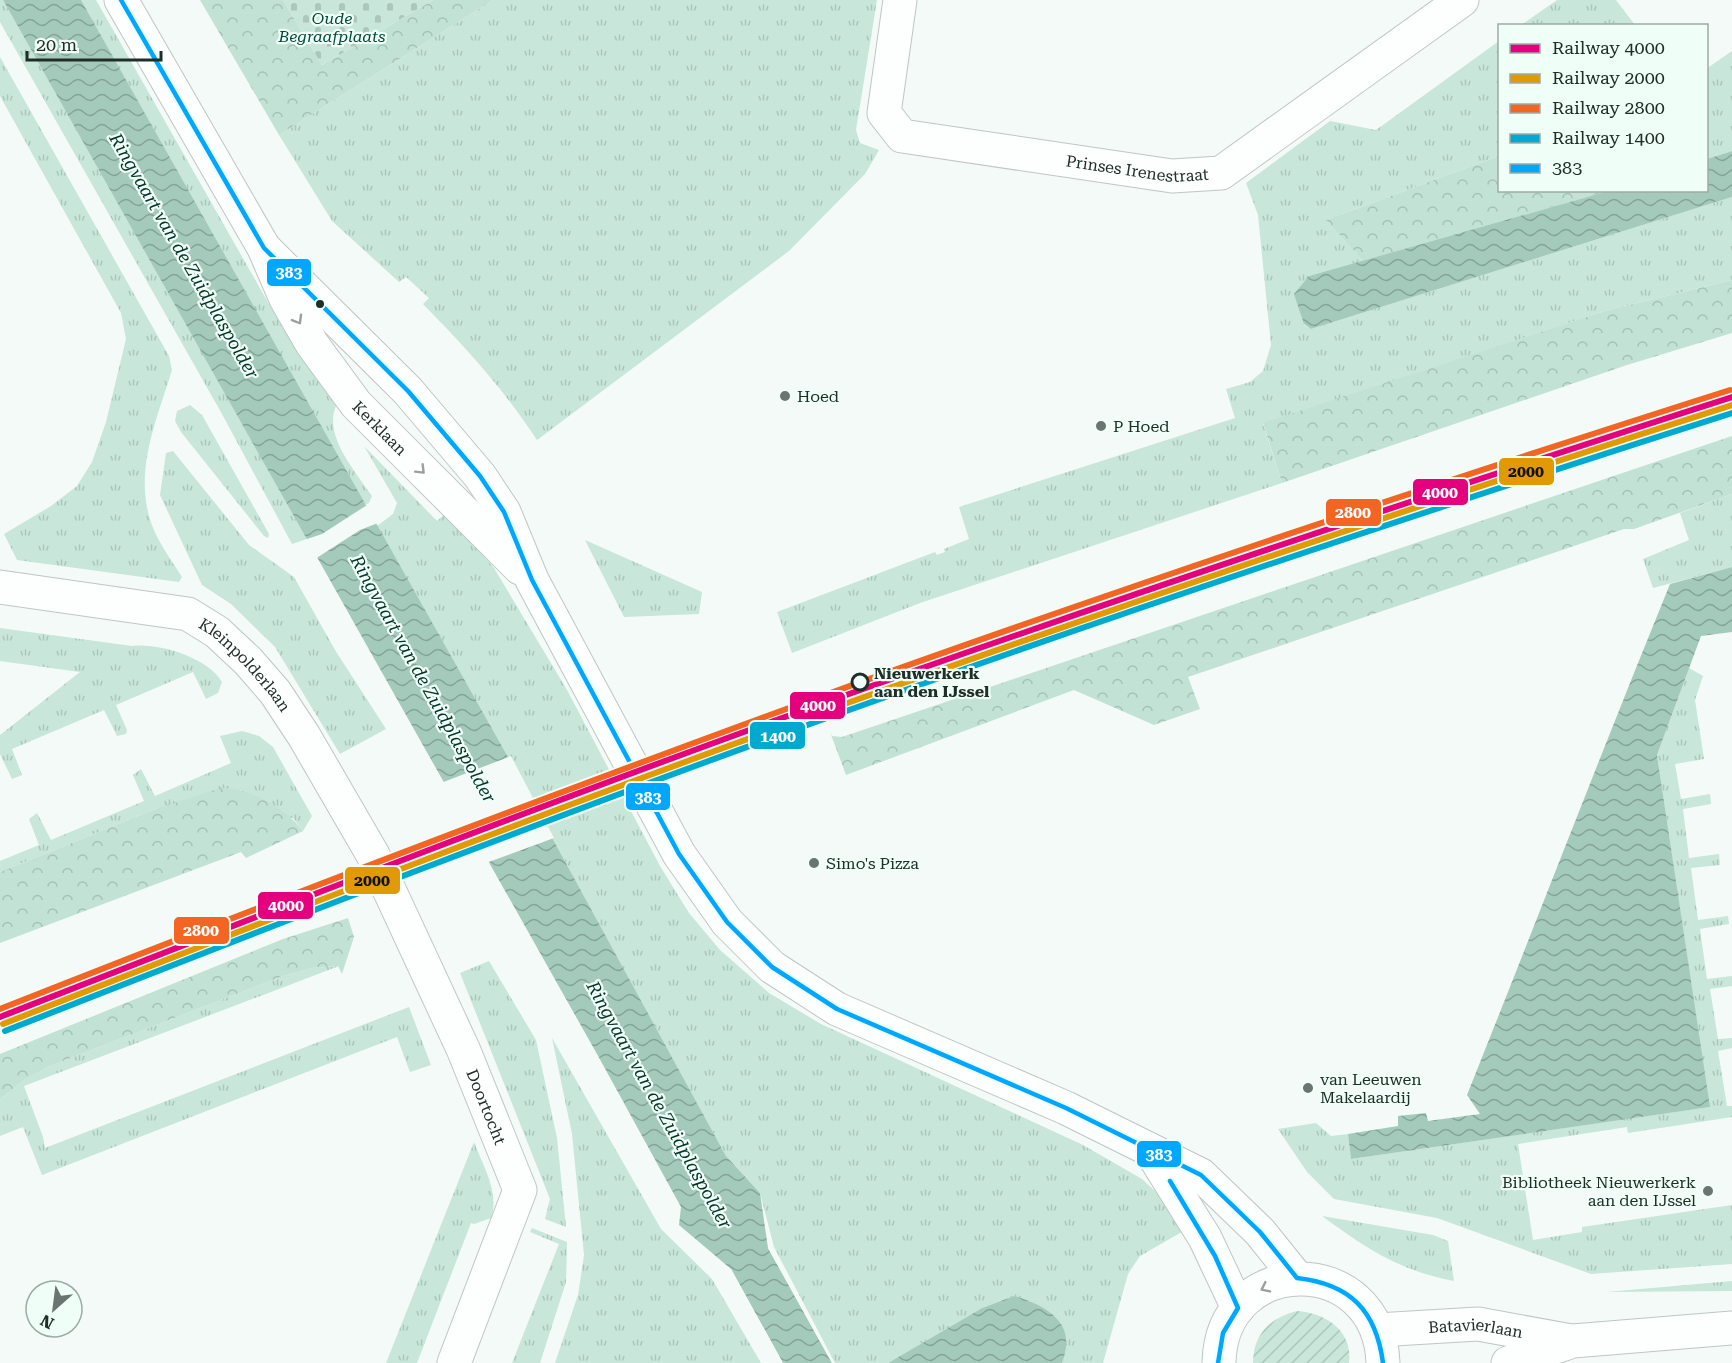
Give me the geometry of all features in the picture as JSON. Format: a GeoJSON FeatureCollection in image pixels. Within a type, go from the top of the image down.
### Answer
{"type":"FeatureCollection","features":[{"type":"Feature","properties":{"kind":"street","name":"Kerklaan"},"geometry":{"type":"LineString","coordinates":[[121,0],[264,248],[286,299],[306,335],[356,404],[532,580]]}},
{"type":"Feature","properties":{"kind":"street","name":"Prinses Irenestraat"},"geometry":{"type":"LineString","coordinates":[[900,0],[884,113],[902,136],[1172,176],[1221,174],[1462,0]]}},
{"type":"Feature","properties":{"kind":"street","name":"Kerklaan"},"geometry":{"type":"LineString","coordinates":[[264,248],[408,391],[450,438],[504,512],[532,580],[679,854],[727,922],[772,967],[837,1009],[1066,1108],[1152,1153],[1201,1175],[1260,1232],[1297,1278]]}},
{"type":"Feature","properties":{"kind":"street","name":"Kleinpolderlaan"},"geometry":{"type":"LineString","coordinates":[[0,587],[188,614],[217,632],[248,661],[275,692],[304,735],[373,855]]}},
{"type":"Feature","properties":{"kind":"street","name":"Doortocht"},"geometry":{"type":"LineString","coordinates":[[373,855],[460,1041],[520,1190],[454,1363]]}},
{"type":"Feature","properties":{"kind":"street"},"geometry":{"type":"LineString","coordinates":[[1152,1153],[1200,1229],[1229,1284],[1238,1308]]}},
{"type":"Feature","properties":{"kind":"street"},"geometry":{"type":"LineString","coordinates":[[1218,1363],[1223,1333],[1238,1308],[1259,1290],[1284,1280],[1297,1278],[1322,1281],[1346,1291],[1365,1308],[1383,1347],[1383,1363]]}},
{"type":"Feature","properties":{"kind":"street","name":"Batavierlaan"},"geometry":{"type":"LineString","coordinates":[[1377,1330],[1478,1324],[1573,1341]]}},
{"type":"Feature","properties":{"kind":"street","name":"Batavierlaan"},"geometry":{"type":"LineString","coordinates":[[1508,1363],[1573,1341],[1732,1328]]}},
{"type":"Feature","properties":{"kind":"green space"},"geometry":{"type":"Polygon","coordinates":[[[0,0],[3,0],[307,539],[292,544],[222,414],[0,22],[0,0]]]}},
{"type":"Feature","properties":{"kind":"green space"},"geometry":{"type":"Polygon","coordinates":[[[81,0],[96,0],[282,327],[336,406],[333,417],[337,441],[350,465],[372,496],[369,503],[364,505],[81,0]]]}},
{"type":"Feature","properties":{"kind":"green space"},"geometry":{"type":"Polygon","coordinates":[[[200,0],[283,0],[322,65],[433,0],[493,0],[279,135],[200,0]]]}},
{"type":"Feature","properties":{"kind":"green space","name":"Oude Begraafplaats"},"geometry":{"type":"Polygon","coordinates":[[[283,0],[433,0],[322,65],[283,0]]]}},
{"type":"Feature","properties":{"kind":"green space"},"geometry":{"type":"Polygon","coordinates":[[[493,0],[877,0],[856,130],[860,143],[879,150],[865,174],[789,251],[537,440],[483,369],[423,304],[429,298],[406,277],[399,282],[332,221],[279,135],[493,0]]]}},
{"type":"Feature","properties":{"kind":"green space"},"geometry":{"type":"Polygon","coordinates":[[[1557,0],[1616,0],[1634,24],[1522,24],[1557,0]]]}},
{"type":"Feature","properties":{"kind":"green space"},"geometry":{"type":"Polygon","coordinates":[[[1498,42],[1498,156],[1326,220],[1363,261],[1309,276],[1304,325],[1311,329],[1732,197],[1732,280],[1605,311],[1263,424],[1282,483],[920,603],[792,653],[777,612],[935,552],[937,555],[945,552],[944,549],[969,539],[959,507],[1235,418],[1226,389],[1250,382],[1263,371],[1271,345],[1258,215],[1246,183],[1330,121],[1376,130],[1498,42]]]}},
{"type":"Feature","properties":{"kind":"green space"},"geometry":{"type":"Polygon","coordinates":[[[1732,51],[1732,151],[1708,159],[1708,68],[1732,51]]]}},
{"type":"Feature","properties":{"kind":"green space"},"geometry":{"type":"Polygon","coordinates":[[[0,57],[169,356],[172,370],[153,429],[145,488],[147,508],[153,528],[182,577],[179,582],[17,560],[4,534],[51,506],[77,486],[92,462],[106,422],[126,339],[121,313],[0,96],[0,57]]]}},
{"type":"Feature","properties":{"kind":"green space"},"geometry":{"type":"Polygon","coordinates":[[[1498,156],[1498,192],[1604,192],[1363,261],[1326,220],[1498,156]]]}},
{"type":"Feature","properties":{"kind":"green space"},"geometry":{"type":"Polygon","coordinates":[[[1732,280],[1732,333],[1627,365],[1282,483],[1263,423],[1605,311],[1732,280]]]}},
{"type":"Feature","properties":{"kind":"green space"},"geometry":{"type":"Polygon","coordinates":[[[190,405],[202,415],[269,534],[268,538],[264,536],[181,432],[175,421],[177,411],[190,405]]]}},
{"type":"Feature","properties":{"kind":"green space"},"geometry":{"type":"Polygon","coordinates":[[[1732,436],[1732,494],[1634,529],[1624,529],[1188,677],[1200,709],[1154,725],[1074,690],[846,775],[830,732],[832,736],[842,737],[1732,436]]]}},
{"type":"Feature","properties":{"kind":"green space"},"geometry":{"type":"Polygon","coordinates":[[[364,446],[437,521],[446,513],[494,568],[567,690],[660,866],[689,913],[720,950],[769,993],[821,1024],[1083,1145],[1142,1179],[1167,1202],[1187,1229],[1140,1256],[1128,1274],[1103,1363],[1062,1363],[1066,1349],[1062,1328],[1047,1313],[1014,1296],[982,1308],[888,1363],[835,1363],[774,1247],[760,1193],[726,1156],[508,757],[377,526],[393,514],[397,503],[364,446]]]}},
{"type":"Feature","properties":{"kind":"green space"},"geometry":{"type":"Polygon","coordinates":[[[173,451],[249,545],[294,577],[335,650],[386,729],[340,754],[275,647],[231,604],[202,585],[160,495],[166,453],[173,451]]]}},
{"type":"Feature","properties":{"kind":"green space"},"geometry":{"type":"Polygon","coordinates":[[[1732,494],[1732,567],[1653,588],[1643,559],[1689,540],[1680,513],[1732,494]]]}},
{"type":"Feature","properties":{"kind":"green space"},"geometry":{"type":"Polygon","coordinates":[[[585,540],[702,592],[699,614],[624,617],[585,540]]]}},
{"type":"Feature","properties":{"kind":"green space"},"geometry":{"type":"Polygon","coordinates":[[[0,628],[168,649],[205,665],[222,682],[218,693],[206,699],[193,672],[116,705],[127,730],[126,734],[117,736],[104,710],[12,749],[22,775],[12,779],[0,754],[0,735],[80,672],[0,661],[0,628]]]}},
{"type":"Feature","properties":{"kind":"green space"},"geometry":{"type":"Polygon","coordinates":[[[1689,668],[1703,676],[1695,700],[1704,759],[1675,764],[1681,799],[1710,794],[1711,804],[1683,809],[1689,858],[1719,854],[1720,865],[1691,868],[1698,920],[1728,916],[1729,924],[1700,929],[1707,979],[1732,976],[1732,986],[1710,989],[1718,1039],[1732,1038],[1732,1048],[1718,1051],[1727,1106],[1732,1106],[1732,1117],[1628,1133],[1627,1127],[1518,1144],[1533,1240],[1582,1232],[1582,1227],[1732,1205],[1732,1264],[1591,1274],[1437,1218],[1334,1199],[1307,1172],[1278,1129],[1316,1123],[1331,1136],[1348,1134],[1351,1159],[1709,1107],[1657,755],[1689,668]]]}},
{"type":"Feature","properties":{"kind":"green space"},"geometry":{"type":"Polygon","coordinates":[[[242,731],[259,736],[273,747],[312,816],[303,831],[293,818],[158,808],[0,872],[0,861],[39,845],[29,819],[37,813],[51,840],[144,801],[133,775],[141,769],[155,796],[231,763],[220,736],[242,731]]]}},
{"type":"Feature","properties":{"kind":"green space"},"geometry":{"type":"Polygon","coordinates":[[[221,788],[243,791],[266,801],[287,815],[303,831],[246,858],[241,852],[0,943],[0,872],[158,808],[221,788]]]}},
{"type":"Feature","properties":{"kind":"green space"},"geometry":{"type":"Polygon","coordinates":[[[348,918],[354,937],[342,974],[338,966],[312,968],[283,976],[50,1066],[24,1080],[0,1099],[0,1054],[283,939],[348,918]]]}},
{"type":"Feature","properties":{"kind":"green space"},"geometry":{"type":"Polygon","coordinates":[[[489,961],[536,1040],[557,1138],[566,1227],[545,1219],[550,1199],[460,973],[489,961]]]}},
{"type":"Feature","properties":{"kind":"green space"},"geometry":{"type":"Polygon","coordinates":[[[339,966],[24,1086],[45,1148],[409,1007],[431,1065],[410,1072],[397,1037],[42,1175],[23,1127],[0,1136],[0,1099],[24,1080],[50,1066],[283,976],[312,968],[339,966]]]}},
{"type":"Feature","properties":{"kind":"green space"},"geometry":{"type":"Polygon","coordinates":[[[552,1038],[661,1229],[712,1279],[761,1363],[555,1363],[578,1295],[584,1255],[572,1134],[552,1038]]]}},
{"type":"Feature","properties":{"kind":"green space"},"geometry":{"type":"Polygon","coordinates":[[[474,1142],[492,1189],[491,1218],[471,1223],[417,1363],[386,1363],[474,1142]]]}},
{"type":"Feature","properties":{"kind":"green space"},"geometry":{"type":"Polygon","coordinates":[[[1322,1216],[1433,1235],[1448,1241],[1454,1281],[1416,1271],[1384,1257],[1322,1216]]]}},
{"type":"Feature","properties":{"kind":"green space"},"geometry":{"type":"Polygon","coordinates":[[[532,1228],[567,1242],[566,1282],[540,1363],[512,1363],[559,1244],[530,1232],[532,1228]]]}},
{"type":"Feature","properties":{"kind":"green space"},"geometry":{"type":"Polygon","coordinates":[[[1732,1281],[1732,1291],[1606,1292],[1732,1281]]]}},
{"type":"Feature","properties":{"kind":"green space"},"geometry":{"type":"Polygon","coordinates":[[[1297,1311],[1318,1315],[1335,1325],[1346,1341],[1349,1363],[1253,1363],[1256,1344],[1265,1329],[1279,1318],[1297,1311]]]}},
{"type":"Feature","properties":{"kind":"water","name":"Ringvaart van de Zuidplaspolder"},"geometry":{"type":"Polygon","coordinates":[[[3,0],[81,0],[508,757],[726,1156],[760,1193],[768,1248],[832,1363],[783,1363],[731,1269],[679,1225],[681,1207],[597,1054],[3,0]]]}},
{"type":"Feature","properties":{"kind":"water"},"geometry":{"type":"Polygon","coordinates":[[[1732,151],[1732,197],[1311,329],[1304,324],[1294,294],[1309,276],[1604,192],[1708,192],[1708,159],[1732,151]]]}},
{"type":"Feature","properties":{"kind":"water"},"geometry":{"type":"Polygon","coordinates":[[[1732,567],[1732,632],[1701,636],[1657,755],[1710,1107],[1351,1159],[1348,1134],[1398,1126],[1398,1116],[1426,1113],[1428,1121],[1480,1114],[1467,1095],[1670,584],[1732,567]]]}},
{"type":"Feature","properties":{"kind":"water"},"geometry":{"type":"Polygon","coordinates":[[[1014,1296],[1048,1311],[1063,1327],[1066,1349],[1062,1363],[888,1363],[982,1308],[1014,1296]]]}},
{"type":"Feature","properties":{"kind":"pier"},"geometry":{"type":"Polygon","coordinates":[[[367,505],[378,523],[360,530],[315,559],[304,540],[322,534],[367,505]]]}},
{"type":"Feature","properties":{"kind":"pier"},"geometry":{"type":"Polygon","coordinates":[[[511,756],[554,838],[486,863],[441,783],[511,756]]]}},
{"type":"Feature","properties":{"kind":"pier"},"geometry":{"type":"Polygon","coordinates":[[[771,1247],[835,1363],[832,1363],[768,1248],[771,1247]]]}},
{"type":"Feature","properties":{"kind":"pier"},"geometry":{"type":"Polygon","coordinates":[[[731,1269],[783,1363],[779,1363],[728,1270],[731,1269]]]}},
{"type":"Feature","properties":{"kind":"rail line","name":"2800"},"geometry":{"type":"LineString","coordinates":[[0,1009],[506,813],[925,659],[1269,540],[1730,390]]}},
{"type":"Feature","properties":{"kind":"rail line","name":"4000"},"geometry":{"type":"LineString","coordinates":[[0,1017],[512,818],[821,704],[1275,547],[1732,397]]}},
{"type":"Feature","properties":{"kind":"rail line","name":"2000"},"geometry":{"type":"LineString","coordinates":[[3,1024],[411,865],[822,712],[1276,554],[1732,405]]}},
{"type":"Feature","properties":{"kind":"rail line","name":"1400"},"geometry":{"type":"LineString","coordinates":[[5,1031],[413,872],[824,719],[1277,562],[1732,413]]}},
{"type":"Feature","properties":{"kind":"transit line","name":"383"},"geometry":{"type":"LineString","coordinates":[[121,0],[264,248],[408,391],[480,476],[504,512],[532,580],[679,854],[727,922],[772,967],[837,1009],[1066,1108],[1201,1175],[1260,1232],[1297,1278],[1332,1286],[1357,1303],[1367,1314],[1374,1328],[1383,1363]]}},
{"type":"Feature","properties":{"kind":"transit line","name":"383"},"geometry":{"type":"LineString","coordinates":[[1170,1181],[1215,1256],[1238,1308],[1223,1333],[1218,1363]]}},
{"type":"Feature","properties":{"kind":"place","name":"Hoed"},"geometry":{"type":"Point","coordinates":[785,396]}},
{"type":"Feature","properties":{"kind":"place","name":"P Hoed"},"geometry":{"type":"Point","coordinates":[1101,426]}},
{"type":"Feature","properties":{"kind":"place","name":"Nieuwerkerk aan den IJssel"},"geometry":{"type":"Point","coordinates":[860,682]}},
{"type":"Feature","properties":{"kind":"place","name":"Simo's Pizza"},"geometry":{"type":"Point","coordinates":[814,863]}},
{"type":"Feature","properties":{"kind":"place","name":"van Leeuwen Makelaardij"},"geometry":{"type":"Point","coordinates":[1308,1088]}},
{"type":"Feature","properties":{"kind":"place","name":"Bibliotheek Nieuwerkerk aan den IJssel"},"geometry":{"type":"Point","coordinates":[1708,1191]}}]}
